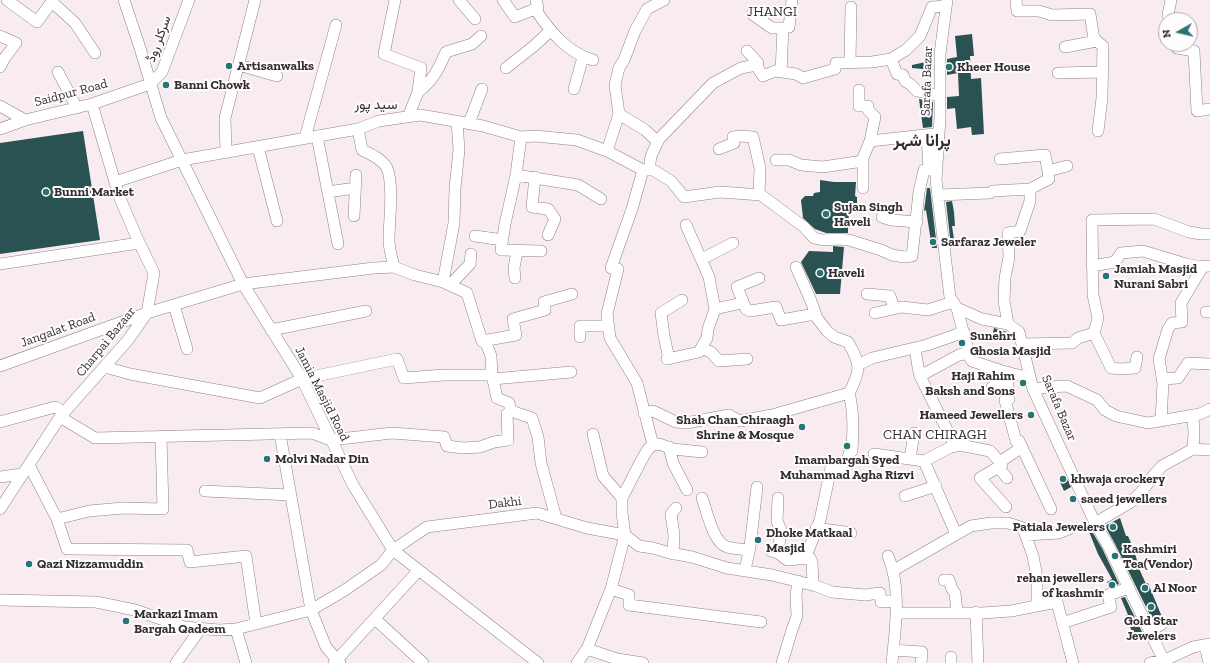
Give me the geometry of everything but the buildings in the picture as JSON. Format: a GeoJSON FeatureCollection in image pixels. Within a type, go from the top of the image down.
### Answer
{"type":"FeatureCollection","features":[{"type":"Feature","properties":{"kind":"street"},"geometry":{"type":"LineString","coordinates":[[7,0],[37,22],[53,1],[75,23],[95,53]]}},
{"type":"Feature","properties":{"kind":"street","name":"Jamia Masjid Road"},"geometry":{"type":"LineString","coordinates":[[124,0],[161,118],[243,284],[302,379],[353,485],[393,550],[538,663]]}},
{"type":"Feature","properties":{"kind":"street","name":"سرکلر روڈ"},"geometry":{"type":"LineString","coordinates":[[150,84],[162,72],[189,0]]}},
{"type":"Feature","properties":{"kind":"street"},"geometry":{"type":"LineString","coordinates":[[226,152],[225,118],[255,0]]}},
{"type":"Feature","properties":{"kind":"street"},"geometry":{"type":"LineString","coordinates":[[395,0],[384,54],[421,68],[418,92],[408,117]]}},
{"type":"Feature","properties":{"kind":"street"},"geometry":{"type":"LineString","coordinates":[[459,0],[475,19]]}},
{"type":"Feature","properties":{"kind":"street"},"geometry":{"type":"LineString","coordinates":[[503,0],[515,17],[536,5],[550,31],[568,48],[588,59],[574,89]]}},
{"type":"Feature","properties":{"kind":"street"},"geometry":{"type":"LineString","coordinates":[[607,151],[619,114],[616,85],[620,68],[645,5],[663,0]]}},
{"type":"Feature","properties":{"kind":"street"},"geometry":{"type":"LineString","coordinates":[[752,14],[772,28],[789,27],[792,0]]}},
{"type":"Feature","properties":{"kind":"street"},"geometry":{"type":"LineString","coordinates":[[1016,0],[1017,11],[1039,11],[1052,15],[1090,14],[1094,39],[1103,46],[1102,98],[1098,131]]}},
{"type":"Feature","properties":{"kind":"street"},"geometry":{"type":"LineString","coordinates":[[1169,12],[1171,0]]}},
{"type":"Feature","properties":{"kind":"street"},"geometry":{"type":"LineString","coordinates":[[747,51],[758,63],[756,65],[763,76],[775,71],[796,74],[803,78],[835,69],[836,63],[872,62],[891,58],[906,50],[920,36],[932,7],[946,3]]}},
{"type":"Feature","properties":{"kind":"street","name":"Sarafa Bazar"},"geometry":{"type":"LineString","coordinates":[[946,3],[940,54],[939,134],[936,180],[950,297],[955,305],[969,353]]}},
{"type":"Feature","properties":{"kind":"street"},"geometry":{"type":"LineString","coordinates":[[850,63],[851,7]]}},
{"type":"Feature","properties":{"kind":"street"},"geometry":{"type":"LineString","coordinates":[[305,138],[336,25]]}},
{"type":"Feature","properties":{"kind":"street"},"geometry":{"type":"LineString","coordinates":[[781,72],[783,28]]}},
{"type":"Feature","properties":{"kind":"street"},"geometry":{"type":"LineString","coordinates":[[506,68],[550,31]]}},
{"type":"Feature","properties":{"kind":"street"},"geometry":{"type":"LineString","coordinates":[[0,36],[16,43],[4,58],[0,66]]}},
{"type":"Feature","properties":{"kind":"street"},"geometry":{"type":"LineString","coordinates":[[418,92],[428,85],[439,69],[446,52],[472,44],[481,36]]}},
{"type":"Feature","properties":{"kind":"street"},"geometry":{"type":"LineString","coordinates":[[1066,47],[1097,41]]}},
{"type":"Feature","properties":{"kind":"street"},"geometry":{"type":"LineString","coordinates":[[1194,52],[1196,111],[1210,109]]}},
{"type":"Feature","properties":{"kind":"street"},"geometry":{"type":"LineString","coordinates":[[891,58],[897,74],[903,75],[905,81],[917,91],[940,96]]}},
{"type":"Feature","properties":{"kind":"street"},"geometry":{"type":"LineString","coordinates":[[239,65],[277,76]]}},
{"type":"Feature","properties":{"kind":"street"},"geometry":{"type":"LineString","coordinates":[[653,445],[637,383],[610,338],[608,314],[618,269],[611,268],[651,156],[658,142],[713,83],[741,68],[756,65]]}},
{"type":"Feature","properties":{"kind":"street"},"geometry":{"type":"LineString","coordinates":[[58,72],[77,108]]}},
{"type":"Feature","properties":{"kind":"street"},"geometry":{"type":"LineString","coordinates":[[1058,72],[1102,72]]}},
{"type":"Feature","properties":{"kind":"street","name":"Saidpur Road"},"geometry":{"type":"LineString","coordinates":[[0,129],[25,120],[92,104],[150,84]]}},
{"type":"Feature","properties":{"kind":"street"},"geometry":{"type":"LineString","coordinates":[[469,123],[482,89]]}},
{"type":"Feature","properties":{"kind":"street"},"geometry":{"type":"LineString","coordinates":[[859,90],[859,106],[868,106],[868,110],[875,117],[870,140],[863,161],[863,188]]}},
{"type":"Feature","properties":{"kind":"street","name":"Charpai Bazaar"},"geometry":{"type":"LineString","coordinates":[[0,509],[62,415],[128,340],[147,313],[154,273],[138,241],[119,196],[92,104]]}},
{"type":"Feature","properties":{"kind":"street"},"geometry":{"type":"LineString","coordinates":[[0,106],[25,120]]}},
{"type":"Feature","properties":{"kind":"street"},"geometry":{"type":"LineString","coordinates":[[619,114],[645,130],[658,142]]}},
{"type":"Feature","properties":{"kind":"street"},"geometry":{"type":"LineString","coordinates":[[115,182],[182,160],[358,129],[379,121],[420,115],[483,126],[521,137],[535,136],[577,140],[607,151],[646,170],[653,170],[671,181],[684,197],[720,192],[759,195],[804,227],[814,238],[824,240],[849,240],[892,255],[904,257],[912,256],[919,192],[924,170],[929,170],[927,135]]}},
{"type":"Feature","properties":{"kind":"street"},"geometry":{"type":"LineString","coordinates":[[446,284],[454,223],[455,188],[459,150],[457,121]]}},
{"type":"Feature","properties":{"kind":"street"},"geometry":{"type":"LineString","coordinates":[[358,129],[362,150],[380,160],[386,168],[390,184],[389,242],[394,267],[446,284],[466,293],[482,341],[486,343],[491,356],[492,377],[497,398],[509,404],[511,411]]}},
{"type":"Feature","properties":{"kind":"street"},"geometry":{"type":"LineString","coordinates":[[870,140],[939,134]]}},
{"type":"Feature","properties":{"kind":"street"},"geometry":{"type":"LineString","coordinates":[[317,136],[338,244]]}},
{"type":"Feature","properties":{"kind":"street"},"geometry":{"type":"LineString","coordinates":[[521,137],[516,175],[501,250],[541,251]]}},
{"type":"Feature","properties":{"kind":"street"},"geometry":{"type":"LineString","coordinates":[[720,149],[734,143],[733,137],[753,137],[760,168],[759,195]]}},
{"type":"Feature","properties":{"kind":"street"},"geometry":{"type":"LineString","coordinates":[[258,146],[277,221]]}},
{"type":"Feature","properties":{"kind":"street"},"geometry":{"type":"LineString","coordinates":[[938,195],[990,193],[992,191],[1030,189],[1049,179],[1045,155],[1000,159]]}},
{"type":"Feature","properties":{"kind":"street"},"geometry":{"type":"LineString","coordinates":[[776,160],[789,160],[801,165],[823,167],[863,161]]}},
{"type":"Feature","properties":{"kind":"street"},"geometry":{"type":"LineString","coordinates":[[1048,171],[1067,166]]}},
{"type":"Feature","properties":{"kind":"street"},"geometry":{"type":"LineString","coordinates":[[354,216],[356,175]]}},
{"type":"Feature","properties":{"kind":"street"},"geometry":{"type":"LineString","coordinates":[[516,175],[578,185],[601,199]]}},
{"type":"Feature","properties":{"kind":"street"},"geometry":{"type":"LineString","coordinates":[[535,178],[532,207],[548,209],[555,219],[548,235]]}},
{"type":"Feature","properties":{"kind":"street"},"geometry":{"type":"LineString","coordinates":[[328,192],[355,188]]}},
{"type":"Feature","properties":{"kind":"street"},"geometry":{"type":"LineString","coordinates":[[875,313],[902,307],[928,310],[955,305],[982,319],[1008,324],[1004,301],[1005,278],[1009,257],[1008,233],[1020,231],[1030,201],[1030,189]]}},
{"type":"Feature","properties":{"kind":"street"},"geometry":{"type":"LineString","coordinates":[[882,217],[891,220],[916,222]]}},
{"type":"Feature","properties":{"kind":"street"},"geometry":{"type":"LineString","coordinates":[[1137,356],[1135,368],[1111,368],[1094,333],[1098,318],[1093,295],[1092,220],[1154,219],[1189,232],[1210,234]]}},
{"type":"Feature","properties":{"kind":"street"},"geometry":{"type":"LineString","coordinates":[[682,300],[661,313],[668,359],[699,352],[707,338],[708,329],[715,309],[709,277],[686,225]]}},
{"type":"Feature","properties":{"kind":"street"},"geometry":{"type":"LineString","coordinates":[[475,236],[503,240]]}},
{"type":"Feature","properties":{"kind":"street"},"geometry":{"type":"LineString","coordinates":[[0,258],[138,241]]}},
{"type":"Feature","properties":{"kind":"street"},"geometry":{"type":"LineString","coordinates":[[0,264],[138,241]]}},
{"type":"Feature","properties":{"kind":"street"},"geometry":{"type":"LineString","coordinates":[[702,259],[733,243]]}},
{"type":"Feature","properties":{"kind":"street"},"geometry":{"type":"LineString","coordinates":[[515,278],[514,268],[517,251]]}},
{"type":"Feature","properties":{"kind":"street"},"geometry":{"type":"LineString","coordinates":[[1092,266],[1114,262],[1121,254],[1143,251],[1167,260],[1206,266],[1181,304],[1182,322],[1172,323],[1168,329],[1159,359],[1162,379],[1161,421]]}},
{"type":"Feature","properties":{"kind":"street"},"geometry":{"type":"LineString","coordinates":[[446,284],[470,264],[471,254]]}},
{"type":"Feature","properties":{"kind":"street","name":"Jangalat Road"},"geometry":{"type":"LineString","coordinates":[[0,366],[147,313],[243,284],[374,268],[394,267]]}},
{"type":"Feature","properties":{"kind":"street"},"geometry":{"type":"LineString","coordinates":[[796,267],[817,318],[827,331],[834,337],[848,342],[858,364],[856,379],[849,393],[853,412],[852,452],[849,454],[846,466],[831,468],[825,500],[805,558]]}},
{"type":"Feature","properties":{"kind":"street"},"geometry":{"type":"LineString","coordinates":[[759,278],[737,288],[742,304],[746,309],[750,311],[776,307],[782,320],[815,314]]}},
{"type":"Feature","properties":{"kind":"street"},"geometry":{"type":"LineString","coordinates":[[482,341],[516,335],[513,319],[545,310],[544,302],[572,294]]}},
{"type":"Feature","properties":{"kind":"street"},"geometry":{"type":"LineString","coordinates":[[868,294],[890,296],[894,308]]}},
{"type":"Feature","properties":{"kind":"street"},"geometry":{"type":"LineString","coordinates":[[715,309],[742,304]]}},
{"type":"Feature","properties":{"kind":"street"},"geometry":{"type":"LineString","coordinates":[[174,305],[187,349]]}},
{"type":"Feature","properties":{"kind":"street"},"geometry":{"type":"LineString","coordinates":[[271,330],[366,311]]}},
{"type":"Feature","properties":{"kind":"street","name":"Sarafa Bazar"},"geometry":{"type":"LineString","coordinates":[[1008,324],[1019,332],[1033,389],[1095,523],[1165,661]]}},
{"type":"Feature","properties":{"kind":"street"},"geometry":{"type":"LineString","coordinates":[[580,337],[580,326],[609,326]]}},
{"type":"Feature","properties":{"kind":"street"},"geometry":{"type":"LineString","coordinates":[[858,364],[872,358],[915,348],[964,332]]}},
{"type":"Feature","properties":{"kind":"street"},"geometry":{"type":"LineString","coordinates":[[1022,344],[1072,343],[1078,338],[1094,333]]}},
{"type":"Feature","properties":{"kind":"street"},"geometry":{"type":"LineString","coordinates":[[701,348],[711,352],[719,361],[747,360]]}},
{"type":"Feature","properties":{"kind":"street"},"geometry":{"type":"LineString","coordinates":[[915,348],[920,376],[955,446]]}},
{"type":"Feature","properties":{"kind":"street"},"geometry":{"type":"LineString","coordinates":[[920,376],[959,355],[969,353],[970,358],[976,363],[1030,378]]}},
{"type":"Feature","properties":{"kind":"street"},"geometry":{"type":"LineString","coordinates":[[105,367],[130,374],[260,398],[302,379],[397,359],[404,378],[444,375],[492,377],[571,372]]}},
{"type":"Feature","properties":{"kind":"street"},"geometry":{"type":"LineString","coordinates":[[1162,379],[1178,378],[1188,362],[1210,364]]}},
{"type":"Feature","properties":{"kind":"street"},"geometry":{"type":"LineString","coordinates":[[992,387],[998,385],[1004,372]]}},
{"type":"Feature","properties":{"kind":"street"},"geometry":{"type":"LineString","coordinates":[[1004,372],[1009,400],[1005,400],[1016,441],[1019,441],[1051,509]]}},
{"type":"Feature","properties":{"kind":"street"},"geometry":{"type":"LineString","coordinates":[[1033,389],[1067,386],[1097,400],[1105,410],[1116,416],[1148,423],[1200,414],[1210,409]]}},
{"type":"Feature","properties":{"kind":"street"},"geometry":{"type":"LineString","coordinates":[[644,413],[653,411],[676,422],[686,423],[729,414],[740,421],[772,415],[849,393]]}},
{"type":"Feature","properties":{"kind":"street"},"geometry":{"type":"LineString","coordinates":[[0,422],[55,408],[62,415],[95,438],[312,433],[331,440],[392,432],[444,437],[447,446],[463,448],[480,447],[494,442],[508,440],[507,414],[511,411]]}},
{"type":"Feature","properties":{"kind":"street"},"geometry":{"type":"LineString","coordinates":[[511,411],[532,418],[538,437],[541,463],[556,518]]}},
{"type":"Feature","properties":{"kind":"street"},"geometry":{"type":"LineString","coordinates":[[1193,415],[1193,449]]}},
{"type":"Feature","properties":{"kind":"street"},"geometry":{"type":"LineString","coordinates":[[910,459],[914,433]]}},
{"type":"Feature","properties":{"kind":"street"},"geometry":{"type":"LineString","coordinates":[[280,434],[311,610],[326,647],[337,662],[418,571]]}},
{"type":"Feature","properties":{"kind":"street"},"geometry":{"type":"LineString","coordinates":[[593,434],[603,476],[622,498]]}},
{"type":"Feature","properties":{"kind":"street"},"geometry":{"type":"LineString","coordinates":[[57,519],[89,511],[122,508],[163,509],[161,436]]}},
{"type":"Feature","properties":{"kind":"street"},"geometry":{"type":"LineString","coordinates":[[578,663],[587,649],[611,589],[625,535],[622,498],[648,449],[653,445],[659,444],[702,452]]}},
{"type":"Feature","properties":{"kind":"street"},"geometry":{"type":"LineString","coordinates":[[874,454],[924,462],[949,448],[960,445],[990,451],[1007,478]]}},
{"type":"Feature","properties":{"kind":"street"},"geometry":{"type":"LineString","coordinates":[[669,447],[673,463],[687,490]]}},
{"type":"Feature","properties":{"kind":"street"},"geometry":{"type":"LineString","coordinates":[[1006,507],[980,478],[1022,447]]}},
{"type":"Feature","properties":{"kind":"street"},"geometry":{"type":"LineString","coordinates":[[1095,523],[1131,502],[1143,490],[1162,466],[1193,449],[1210,450]]}},
{"type":"Feature","properties":{"kind":"street"},"geometry":{"type":"LineString","coordinates":[[924,462],[936,486],[956,534]]}},
{"type":"Feature","properties":{"kind":"street"},"geometry":{"type":"LineString","coordinates":[[0,477],[25,469],[57,519],[67,549],[187,550],[190,562],[246,556],[256,624]]}},
{"type":"Feature","properties":{"kind":"street"},"geometry":{"type":"LineString","coordinates":[[905,496],[936,486]]}},
{"type":"Feature","properties":{"kind":"street"},"geometry":{"type":"LineString","coordinates":[[745,570],[757,487]]}},
{"type":"Feature","properties":{"kind":"street"},"geometry":{"type":"LineString","coordinates":[[205,491],[290,495]]}},
{"type":"Feature","properties":{"kind":"street"},"geometry":{"type":"LineString","coordinates":[[702,498],[714,535],[721,543],[726,547],[749,550]]}},
{"type":"Feature","properties":{"kind":"street"},"geometry":{"type":"LineString","coordinates":[[778,498],[776,521],[781,530],[774,552],[787,560],[810,558],[812,562],[813,585]]}},
{"type":"Feature","properties":{"kind":"street"},"geometry":{"type":"LineString","coordinates":[[673,554],[674,535],[671,514],[676,508]]}},
{"type":"Feature","properties":{"kind":"street","name":"Dakhi"},"geometry":{"type":"LineString","coordinates":[[0,600],[96,602],[135,610],[184,627],[219,630],[236,629],[311,610],[345,590],[381,565],[393,550],[427,527],[537,513],[587,528],[625,535]]}},
{"type":"Feature","properties":{"kind":"street"},"geometry":{"type":"LineString","coordinates":[[894,570],[971,526],[991,523],[1008,524],[1023,528],[1026,535],[1033,556],[1038,582],[1037,606]]}},
{"type":"Feature","properties":{"kind":"street"},"geometry":{"type":"LineString","coordinates":[[816,528],[851,533]]}},
{"type":"Feature","properties":{"kind":"street"},"geometry":{"type":"LineString","coordinates":[[1026,535],[1059,533],[1069,528]]}},
{"type":"Feature","properties":{"kind":"street"},"geometry":{"type":"LineString","coordinates":[[625,535],[639,546],[692,557],[727,568],[745,570],[798,581],[832,592],[865,595],[880,593],[881,602],[896,607],[957,612],[1011,611],[1057,602],[1073,663]]}},
{"type":"Feature","properties":{"kind":"street"},"geometry":{"type":"LineString","coordinates":[[888,556],[894,570],[896,607],[892,663]]}},
{"type":"Feature","properties":{"kind":"street"},"geometry":{"type":"LineString","coordinates":[[944,580],[949,580],[955,593],[957,612]]}},
{"type":"Feature","properties":{"kind":"street"},"geometry":{"type":"LineString","coordinates":[[782,663],[797,616],[796,595],[798,581]]}},
{"type":"Feature","properties":{"kind":"street"},"geometry":{"type":"LineString","coordinates":[[1062,623],[1111,607],[1108,595],[1129,588]]}},
{"type":"Feature","properties":{"kind":"street"},"geometry":{"type":"LineString","coordinates":[[611,589],[629,595],[629,605],[761,622]]}},
{"type":"Feature","properties":{"kind":"street"},"geometry":{"type":"LineString","coordinates":[[976,612],[978,663]]}},
{"type":"Feature","properties":{"kind":"street"},"geometry":{"type":"LineString","coordinates":[[375,619],[423,663]]}},
{"type":"Feature","properties":{"kind":"street"},"geometry":{"type":"LineString","coordinates":[[1150,631],[1162,624]]}},
{"type":"Feature","properties":{"kind":"street"},"geometry":{"type":"LineString","coordinates":[[176,663],[201,628]]}},
{"type":"Feature","properties":{"kind":"street"},"geometry":{"type":"LineString","coordinates":[[236,629],[246,663]]}},
{"type":"Feature","properties":{"kind":"street"},"geometry":{"type":"LineString","coordinates":[[1150,663],[1165,661],[1193,647],[1208,645],[1209,663]]}},
{"type":"Feature","properties":{"kind":"street"},"geometry":{"type":"LineString","coordinates":[[587,649],[617,659],[643,663]]}},
{"type":"Feature","properties":{"kind":"street"},"geometry":{"type":"LineString","coordinates":[[893,650],[922,652],[921,663]]}},
{"type":"Feature","properties":{"kind":"place","name":"Artisanwalks"},"geometry":{"type":"Point","coordinates":[229,66]}},
{"type":"Feature","properties":{"kind":"place","name":"Kheer House"},"geometry":{"type":"Point","coordinates":[949,67]}},
{"type":"Feature","properties":{"kind":"place","name":"Banni Chowk"},"geometry":{"type":"Point","coordinates":[166,85]}},
{"type":"Feature","properties":{"kind":"place","name":"Bunni Market"},"geometry":{"type":"Point","coordinates":[46,192]}},
{"type":"Feature","properties":{"kind":"place","name":"Sujan Singh Haveli"},"geometry":{"type":"Point","coordinates":[826,214]}},
{"type":"Feature","properties":{"kind":"place","name":"Sarfaraz Jeweler"},"geometry":{"type":"Point","coordinates":[933,242]}},
{"type":"Feature","properties":{"kind":"place","name":"Haveli"},"geometry":{"type":"Point","coordinates":[820,273]}},
{"type":"Feature","properties":{"kind":"place","name":"Jamiah Masjid Nurani Sabri"},"geometry":{"type":"Point","coordinates":[1106,276]}},
{"type":"Feature","properties":{"kind":"place","name":"Sunehri Ghosia Masjid"},"geometry":{"type":"Point","coordinates":[962,343]}},
{"type":"Feature","properties":{"kind":"place","name":"Haji Rahim Baksh and Sons"},"geometry":{"type":"Point","coordinates":[1023,383]}},
{"type":"Feature","properties":{"kind":"place","name":"Hameed Jewellers"},"geometry":{"type":"Point","coordinates":[1031,415]}},
{"type":"Feature","properties":{"kind":"place","name":"Shah Chan Chiraagh Shrine & Mosque"},"geometry":{"type":"Point","coordinates":[802,427]}},
{"type":"Feature","properties":{"kind":"place","name":"Imambargah Syed Muhammad Agha Rizvi"},"geometry":{"type":"Point","coordinates":[847,446]}},
{"type":"Feature","properties":{"kind":"place","name":"Molvi Nadar Din"},"geometry":{"type":"Point","coordinates":[267,459]}},
{"type":"Feature","properties":{"kind":"place","name":"khwaja crockery"},"geometry":{"type":"Point","coordinates":[1063,479]}},
{"type":"Feature","properties":{"kind":"place","name":"saeed jewellers"},"geometry":{"type":"Point","coordinates":[1073,499]}},
{"type":"Feature","properties":{"kind":"place","name":"Patiala Jewelers"},"geometry":{"type":"Point","coordinates":[1113,527]}},
{"type":"Feature","properties":{"kind":"place","name":"Dhoke Matkaal Masjid"},"geometry":{"type":"Point","coordinates":[758,540]}},
{"type":"Feature","properties":{"kind":"place","name":"Kashmiri Tea(Vendor)"},"geometry":{"type":"Point","coordinates":[1115,556]}},
{"type":"Feature","properties":{"kind":"place","name":"Qazi Nizzamuddin"},"geometry":{"type":"Point","coordinates":[29,564]}},
{"type":"Feature","properties":{"kind":"place","name":"rehan jewellers of kashmir"},"geometry":{"type":"Point","coordinates":[1112,585]}},
{"type":"Feature","properties":{"kind":"place","name":"Al Noor"},"geometry":{"type":"Point","coordinates":[1145,588]}},
{"type":"Feature","properties":{"kind":"place","name":"Gold Star Jewelers"},"geometry":{"type":"Point","coordinates":[1151,607]}},
{"type":"Feature","properties":{"kind":"place","name":"Markazi Imam Bargah Qadeem"},"geometry":{"type":"Point","coordinates":[126,621]}},
{"type":"Feature","properties":{"kind":"district","name":"JHANGI"},"geometry":{"type":"Point","coordinates":[772,12]}},
{"type":"Feature","properties":{"kind":"district","name":"سید پور"},"geometry":{"type":"Point","coordinates":[376,105]}},
{"type":"Feature","properties":{"kind":"district","name":"پرانا شہر"},"geometry":{"type":"Point","coordinates":[922,141]}},
{"type":"Feature","properties":{"kind":"district","name":"CHAN CHIRAGH"},"geometry":{"type":"Point","coordinates":[935,435]}}]}
